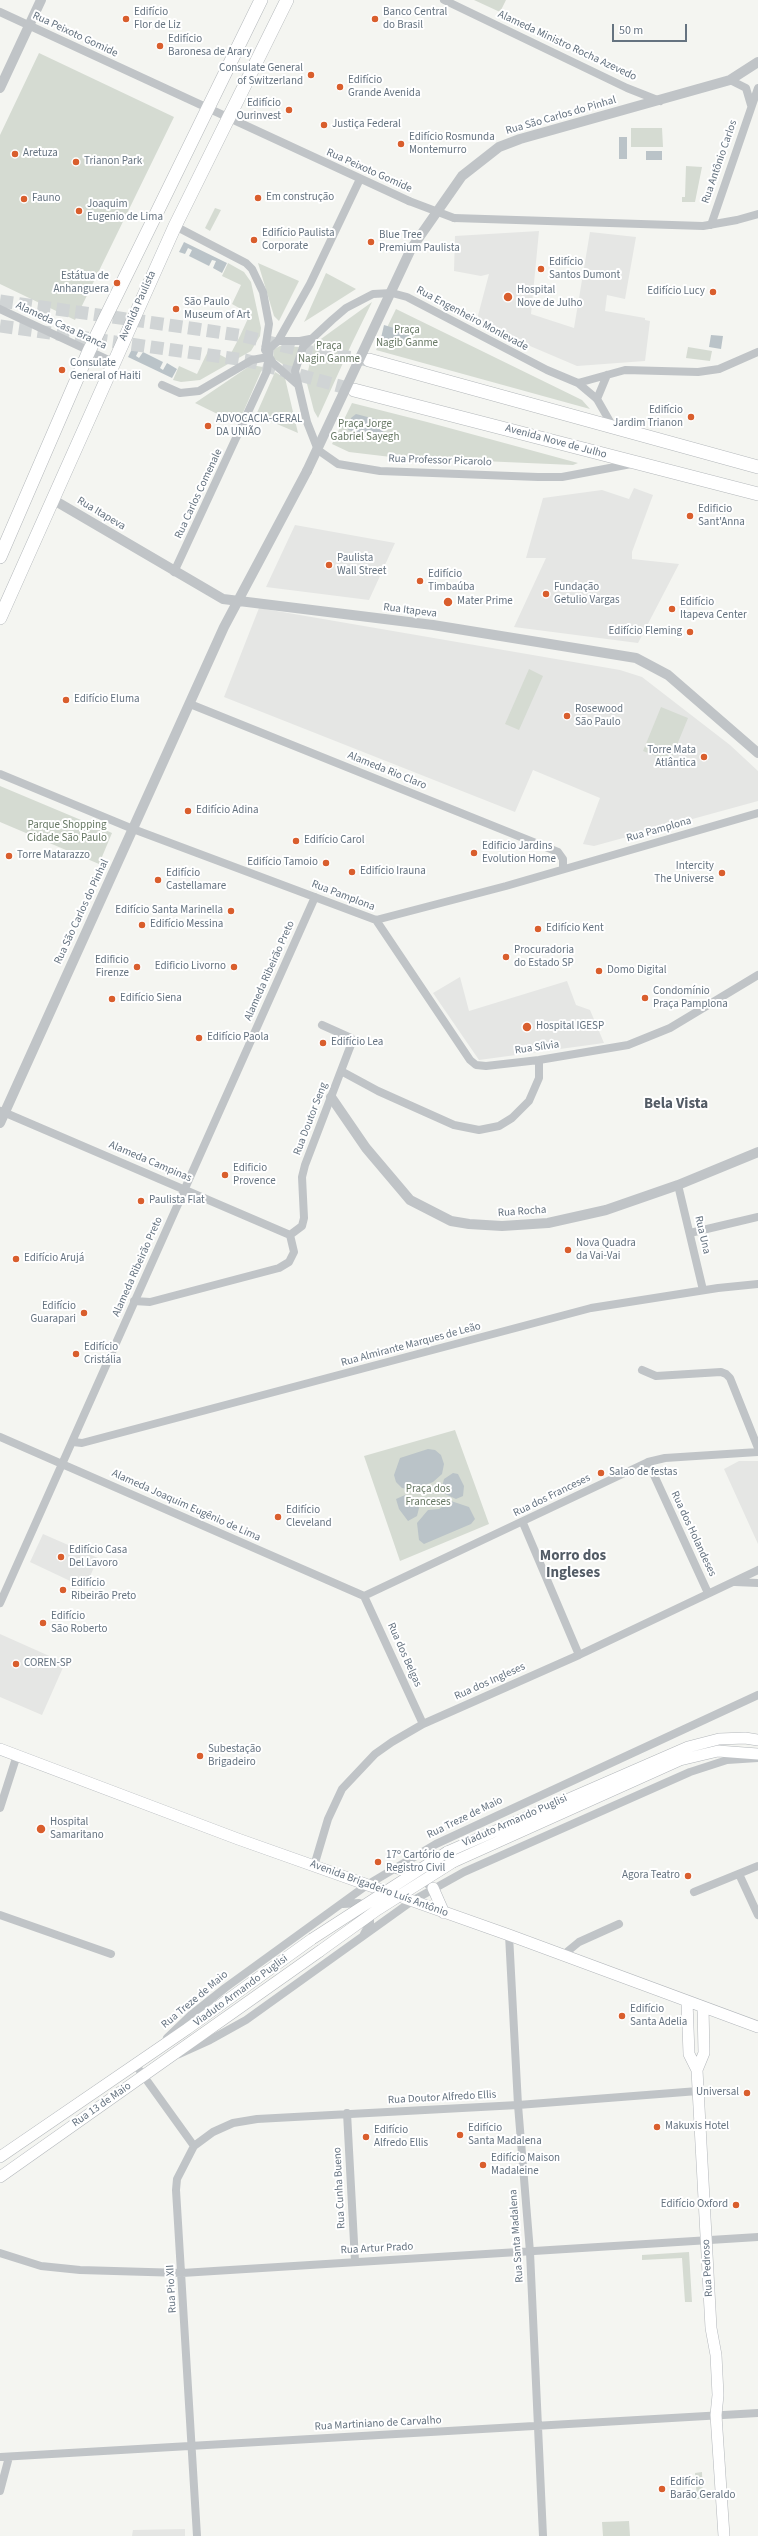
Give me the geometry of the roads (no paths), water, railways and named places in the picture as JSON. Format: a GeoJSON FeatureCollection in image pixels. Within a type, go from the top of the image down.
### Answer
{"type":"FeatureCollection","features":[{"type":"Feature","properties":{"kind":"main road","name":"Avenida Paulista"},"geometry":{"type":"LineString","coordinates":[[0,557],[89,351],[261,0]]}},
{"type":"Feature","properties":{"kind":"main road","name":"Avenida Paulista"},"geometry":{"type":"LineString","coordinates":[[0,618],[175,226],[287,0]]}},
{"type":"Feature","properties":{"kind":"main road"},"geometry":{"type":"LineString","coordinates":[[369,360],[758,468]]}},
{"type":"Feature","properties":{"kind":"main road","name":"Avenida Nove de Julho"},"geometry":{"type":"LineString","coordinates":[[354,390],[758,494]]}},
{"type":"Feature","properties":{"kind":"main road","name":"Viaduto Armando Puglisi"},"geometry":{"type":"LineString","coordinates":[[187,2029],[312,1939],[447,1852],[688,1747],[719,1739],[745,1738],[758,1740]]}},
{"type":"Feature","properties":{"kind":"main road","name":"Avenida Brigadeiro Luís Antônio"},"geometry":{"type":"LineString","coordinates":[[0,1749],[238,1839],[509,1935],[562,1956],[758,2027]]}},
{"type":"Feature","properties":{"kind":"main road","name":"Viaduto Armando Puglisi"},"geometry":{"type":"LineString","coordinates":[[205,2032],[377,1910],[453,1862],[680,1760],[718,1751],[758,1754]]}},
{"type":"Feature","properties":{"kind":"main road"},"geometry":{"type":"LineString","coordinates":[[433,1888],[444,1913]]}},
{"type":"Feature","properties":{"kind":"main road","name":"Rua Pedroso"},"geometry":{"type":"LineString","coordinates":[[687,2001],[689,2054],[697,2070],[711,2328],[716,2355],[718,2395],[716,2415],[724,2536]]}},
{"type":"Feature","properties":{"kind":"main road"},"geometry":{"type":"LineString","coordinates":[[697,2070],[704,2053],[703,2007]]}},
{"type":"Feature","properties":{"kind":"main road","name":"Rua 13 de Maio"},"geometry":{"type":"LineString","coordinates":[[0,2157],[187,2029]]}},
{"type":"Feature","properties":{"kind":"main road","name":"Rua 13 de Maio"},"geometry":{"type":"LineString","coordinates":[[0,2177],[205,2032]]}},
{"type":"Feature","properties":{"kind":"street"},"geometry":{"type":"LineString","coordinates":[[0,88],[42,0]]}},
{"type":"Feature","properties":{"kind":"street","name":"Alameda Ministro Rocha Azevedo"},"geometry":{"type":"LineString","coordinates":[[444,0],[627,88],[660,101]]}},
{"type":"Feature","properties":{"kind":"street","name":"Rua Peixoto Gomide"},"geometry":{"type":"LineString","coordinates":[[0,12],[360,179],[409,201],[454,218],[711,225],[758,214]]}},
{"type":"Feature","properties":{"kind":"street","name":"Rua São Carlos do Pinhal"},"geometry":{"type":"LineString","coordinates":[[0,1124],[2,1112],[133,829],[224,627],[302,481],[411,250],[462,176],[498,147],[528,137],[660,101],[730,80],[758,62]]}},
{"type":"Feature","properties":{"kind":"street"},"geometry":{"type":"LineString","coordinates":[[730,80],[746,88],[751,106]]}},
{"type":"Feature","properties":{"kind":"street","name":"Rua Antônio Carlos"},"geometry":{"type":"LineString","coordinates":[[711,225],[758,88]]}},
{"type":"Feature","properties":{"kind":"street"},"geometry":{"type":"LineString","coordinates":[[268,357],[270,348],[278,341],[303,296],[360,179]]}},
{"type":"Feature","properties":{"kind":"street"},"geometry":{"type":"LineString","coordinates":[[175,226],[246,263],[252,269],[263,292],[269,328],[264,345],[268,357],[297,384]]}},
{"type":"Feature","properties":{"kind":"street","name":"Rua Engenheiro Monlevade"},"geometry":{"type":"LineString","coordinates":[[297,384],[295,371],[298,359],[310,339],[346,308],[362,299],[373,294],[392,293],[406,297],[547,370],[578,383],[597,399],[613,427]]}},
{"type":"Feature","properties":{"kind":"street","name":"Alameda Casa Branca"},"geometry":{"type":"LineString","coordinates":[[0,309],[113,362]]}},
{"type":"Feature","properties":{"kind":"street"},"geometry":{"type":"LineString","coordinates":[[278,341],[300,341],[310,339]]}},
{"type":"Feature","properties":{"kind":"street"},"geometry":{"type":"LineString","coordinates":[[578,383],[607,375],[635,370],[676,372],[719,369],[758,352]]}},
{"type":"Feature","properties":{"kind":"street"},"geometry":{"type":"LineString","coordinates":[[162,385],[180,393],[199,391],[252,360],[268,357]]}},
{"type":"Feature","properties":{"kind":"street","name":"Rua Carlos Comenale"},"geometry":{"type":"LineString","coordinates":[[174,572],[250,411],[267,371],[268,357]]}},
{"type":"Feature","properties":{"kind":"street"},"geometry":{"type":"LineString","coordinates":[[597,399],[607,375]]}},
{"type":"Feature","properties":{"kind":"street","name":"Rua Professor Picarolo"},"geometry":{"type":"LineString","coordinates":[[297,384],[307,422],[318,450],[338,464],[357,468],[562,477],[635,463]]}},
{"type":"Feature","properties":{"kind":"street","name":"Rua Itapeva"},"geometry":{"type":"LineString","coordinates":[[52,499],[174,572],[223,599],[238,602],[274,604],[433,625],[636,658],[668,675],[758,753]]}},
{"type":"Feature","properties":{"kind":"street","name":"Alameda Rio Claro"},"geometry":{"type":"LineString","coordinates":[[190,704],[558,852],[563,860],[563,869]]}},
{"type":"Feature","properties":{"kind":"street","name":"Rua Pamplona"},"geometry":{"type":"LineString","coordinates":[[0,774],[133,829],[376,920],[563,869],[758,813]]}},
{"type":"Feature","properties":{"kind":"street","name":"Alameda Ribeirão Preto"},"geometry":{"type":"LineString","coordinates":[[0,1603],[315,897]]}},
{"type":"Feature","properties":{"kind":"street","name":"Rua Sílvia"},"geometry":{"type":"LineString","coordinates":[[376,920],[470,1060],[476,1065],[486,1066],[539,1060],[628,1045],[654,1036],[758,975]]}},
{"type":"Feature","properties":{"kind":"street","name":"Rua Doutor Seng"},"geometry":{"type":"LineString","coordinates":[[290,1235],[302,1226],[304,1218],[302,1177],[305,1165],[352,1039],[322,1025]]}},
{"type":"Feature","properties":{"kind":"street"},"geometry":{"type":"LineString","coordinates":[[341,1070],[378,1091],[454,1125],[479,1130],[499,1126],[512,1118],[529,1101],[538,1078],[539,1060]]}},
{"type":"Feature","properties":{"kind":"street","name":"Rua Rocha"},"geometry":{"type":"LineString","coordinates":[[331,1097],[366,1148],[410,1200],[451,1221],[502,1226],[548,1223],[606,1210],[678,1185],[758,1152]]}},
{"type":"Feature","properties":{"kind":"street","name":"Alameda Campinas"},"geometry":{"type":"LineString","coordinates":[[2,1112],[185,1188],[290,1235]]}},
{"type":"Feature","properties":{"kind":"street","name":"Rua Una"},"geometry":{"type":"LineString","coordinates":[[678,1185],[703,1290]]}},
{"type":"Feature","properties":{"kind":"street"},"geometry":{"type":"LineString","coordinates":[[690,1233],[758,1217]]}},
{"type":"Feature","properties":{"kind":"street"},"geometry":{"type":"LineString","coordinates":[[134,1301],[150,1302],[279,1268],[289,1262],[294,1252],[290,1235]]}},
{"type":"Feature","properties":{"kind":"street","name":"Rua Almirante Marques de Leão"},"geometry":{"type":"LineString","coordinates":[[73,1442],[82,1443],[591,1308],[703,1290],[758,1284]]}},
{"type":"Feature","properties":{"kind":"street"},"geometry":{"type":"LineString","coordinates":[[642,1370],[656,1376],[721,1372],[726,1374],[730,1378],[758,1448]]}},
{"type":"Feature","properties":{"kind":"street","name":"Alameda Joaquim Eugênio de Lima"},"geometry":{"type":"LineString","coordinates":[[0,1437],[364,1596]]}},
{"type":"Feature","properties":{"kind":"street","name":"Rua dos Franceses"},"geometry":{"type":"LineString","coordinates":[[364,1596],[522,1523],[648,1462],[665,1458],[758,1452]]}},
{"type":"Feature","properties":{"kind":"street","name":"Rua dos Holandeses"},"geometry":{"type":"LineString","coordinates":[[648,1462],[708,1593]]}},
{"type":"Feature","properties":{"kind":"street"},"geometry":{"type":"LineString","coordinates":[[522,1523],[579,1655]]}},
{"type":"Feature","properties":{"kind":"street","name":"Rua dos Ingleses"},"geometry":{"type":"LineString","coordinates":[[314,1866],[328,1819],[342,1789],[375,1754],[423,1724],[579,1655],[758,1570]]}},
{"type":"Feature","properties":{"kind":"street","name":"Rua dos Ingleses"},"geometry":{"type":"LineString","coordinates":[[734,1582],[758,1583]]}},
{"type":"Feature","properties":{"kind":"street","name":"Rua dos Belgas"},"geometry":{"type":"LineString","coordinates":[[364,1596],[423,1724]]}},
{"type":"Feature","properties":{"kind":"street","name":"Rua Treze de Maio"},"geometry":{"type":"LineString","coordinates":[[153,2051],[191,2015],[225,1988],[367,1885],[393,1869],[466,1829],[758,1695]]}},
{"type":"Feature","properties":{"kind":"street"},"geometry":{"type":"LineString","coordinates":[[0,1808],[18,1755]]}},
{"type":"Feature","properties":{"kind":"street"},"geometry":{"type":"LineString","coordinates":[[169,2058],[191,2050],[246,2020],[412,1901],[433,1888],[495,1856],[690,1772],[727,1760],[758,1758]]}},
{"type":"Feature","properties":{"kind":"street"},"geometry":{"type":"LineString","coordinates":[[419,1854],[420,1865],[426,1875],[433,1879],[448,1880]]}},
{"type":"Feature","properties":{"kind":"street"},"geometry":{"type":"LineString","coordinates":[[694,1892],[758,1866]]}},
{"type":"Feature","properties":{"kind":"street"},"geometry":{"type":"LineString","coordinates":[[393,1869],[416,1876],[433,1888]]}},
{"type":"Feature","properties":{"kind":"street"},"geometry":{"type":"LineString","coordinates":[[739,1874],[758,1915]]}},
{"type":"Feature","properties":{"kind":"street"},"geometry":{"type":"LineString","coordinates":[[342,1904],[359,1903],[367,1906],[370,1913],[370,1923],[363,1936]]}},
{"type":"Feature","properties":{"kind":"street"},"geometry":{"type":"LineString","coordinates":[[0,1915],[111,1954]]}},
{"type":"Feature","properties":{"kind":"street"},"geometry":{"type":"LineString","coordinates":[[562,1956],[579,1942],[619,1924]]}},
{"type":"Feature","properties":{"kind":"street","name":"Rua Santa Madalena"},"geometry":{"type":"LineString","coordinates":[[509,1935],[518,2105],[530,2252],[543,2536]]}},
{"type":"Feature","properties":{"kind":"street"},"geometry":{"type":"LineString","coordinates":[[135,2064],[194,2146]]}},
{"type":"Feature","properties":{"kind":"street","name":"Rua Doutor Alfredo Ellis"},"geometry":{"type":"LineString","coordinates":[[194,2146],[212,2132],[233,2123],[257,2119],[518,2105],[698,2091]]}},
{"type":"Feature","properties":{"kind":"street","name":"Rua Cunha Bueno"},"geometry":{"type":"LineString","coordinates":[[347,2113],[355,2261]]}},
{"type":"Feature","properties":{"kind":"street","name":"Rua Pio XII"},"geometry":{"type":"LineString","coordinates":[[194,2146],[180,2173],[176,2190],[197,2536]]}},
{"type":"Feature","properties":{"kind":"street","name":"Rua Artur Prado"},"geometry":{"type":"LineString","coordinates":[[0,2253],[41,2266],[80,2270],[182,2273],[758,2237]]}},
{"type":"Feature","properties":{"kind":"street","name":"Rua Martiniano de Carvalho"},"geometry":{"type":"LineString","coordinates":[[0,2457],[758,2413]]}},
{"type":"Feature","properties":{"kind":"street"},"geometry":{"type":"LineString","coordinates":[[0,2491],[9,2457]]}},
{"type":"Feature","properties":{"kind":"tunnel"},"geometry":{"type":"LineString","coordinates":[[0,301],[244,336],[304,351],[369,360]]}},
{"type":"Feature","properties":{"kind":"tunnel"},"geometry":{"type":"LineString","coordinates":[[0,326],[245,360],[354,390]]}},
{"type":"Feature","properties":{"kind":"place","name":"Edifício Flor de Liz"},"geometry":{"type":"Point","coordinates":[126,19]}},
{"type":"Feature","properties":{"kind":"place","name":"Banco Central do Brasil"},"geometry":{"type":"Point","coordinates":[375,19]}},
{"type":"Feature","properties":{"kind":"place","name":"Edifício Baronesa de Arary"},"geometry":{"type":"Point","coordinates":[160,46]}},
{"type":"Feature","properties":{"kind":"place","name":"Consulate General of Switzerland"},"geometry":{"type":"Point","coordinates":[311,75]}},
{"type":"Feature","properties":{"kind":"place","name":"Edifício Grande Avenida"},"geometry":{"type":"Point","coordinates":[340,87]}},
{"type":"Feature","properties":{"kind":"place","name":"Edifício Ourinvest"},"geometry":{"type":"Point","coordinates":[289,110]}},
{"type":"Feature","properties":{"kind":"place","name":"Justiça Federal"},"geometry":{"type":"Point","coordinates":[324,125]}},
{"type":"Feature","properties":{"kind":"place","name":"Edifício Rosmunda Montemurro"},"geometry":{"type":"Point","coordinates":[401,144]}},
{"type":"Feature","properties":{"kind":"place","name":"Aretuza"},"geometry":{"type":"Point","coordinates":[15,154]}},
{"type":"Feature","properties":{"kind":"place","name":"Trianon Park"},"geometry":{"type":"Point","coordinates":[76,162]}},
{"type":"Feature","properties":{"kind":"place","name":"Em construção"},"geometry":{"type":"Point","coordinates":[258,198]}},
{"type":"Feature","properties":{"kind":"place","name":"Fauno"},"geometry":{"type":"Point","coordinates":[24,199]}},
{"type":"Feature","properties":{"kind":"place","name":"Joaquim Eugenio de Lima"},"geometry":{"type":"Point","coordinates":[79,211]}},
{"type":"Feature","properties":{"kind":"place","name":"Edifício Paulista Corporate"},"geometry":{"type":"Point","coordinates":[254,240]}},
{"type":"Feature","properties":{"kind":"place","name":"Blue Tree Premium Paulista"},"geometry":{"type":"Point","coordinates":[371,242]}},
{"type":"Feature","properties":{"kind":"place","name":"Edifício Santos Dumont"},"geometry":{"type":"Point","coordinates":[541,269]}},
{"type":"Feature","properties":{"kind":"place","name":"Estátua de Anhanguera"},"geometry":{"type":"Point","coordinates":[117,283]}},
{"type":"Feature","properties":{"kind":"place","name":"Edifício Lucy"},"geometry":{"type":"Point","coordinates":[713,292]}},
{"type":"Feature","properties":{"kind":"place","name":"Hospital Nove de Julho"},"geometry":{"type":"Point","coordinates":[508,297]}},
{"type":"Feature","properties":{"kind":"place","name":"São Paulo Museum of Art"},"geometry":{"type":"Point","coordinates":[176,309]}},
{"type":"Feature","properties":{"kind":"place","name":"Consulate General of Haiti"},"geometry":{"type":"Point","coordinates":[62,370]}},
{"type":"Feature","properties":{"kind":"place","name":"Edifício Jardim Trianon"},"geometry":{"type":"Point","coordinates":[691,417]}},
{"type":"Feature","properties":{"kind":"place","name":"ADVOCACIA-GERAL DA UNIÃO"},"geometry":{"type":"Point","coordinates":[208,426]}},
{"type":"Feature","properties":{"kind":"place","name":"Edificio Sant'Anna"},"geometry":{"type":"Point","coordinates":[690,516]}},
{"type":"Feature","properties":{"kind":"place","name":"Paulista Wall Street"},"geometry":{"type":"Point","coordinates":[329,565]}},
{"type":"Feature","properties":{"kind":"place","name":"Edifício Timbaúba"},"geometry":{"type":"Point","coordinates":[420,581]}},
{"type":"Feature","properties":{"kind":"place","name":"Fundação Getulio Vargas"},"geometry":{"type":"Point","coordinates":[546,594]}},
{"type":"Feature","properties":{"kind":"place","name":"Mater Prime"},"geometry":{"type":"Point","coordinates":[448,602]}},
{"type":"Feature","properties":{"kind":"place","name":"Edifício Itapeva Center"},"geometry":{"type":"Point","coordinates":[672,609]}},
{"type":"Feature","properties":{"kind":"place","name":"Edifício Fleming"},"geometry":{"type":"Point","coordinates":[690,632]}},
{"type":"Feature","properties":{"kind":"place","name":"Edifício Eluma"},"geometry":{"type":"Point","coordinates":[66,700]}},
{"type":"Feature","properties":{"kind":"place","name":"Rosewood São Paulo"},"geometry":{"type":"Point","coordinates":[567,716]}},
{"type":"Feature","properties":{"kind":"place","name":"Torre Mata Atlântica"},"geometry":{"type":"Point","coordinates":[704,757]}},
{"type":"Feature","properties":{"kind":"place","name":"Edifício Adina"},"geometry":{"type":"Point","coordinates":[188,811]}},
{"type":"Feature","properties":{"kind":"place","name":"Edifício Carol"},"geometry":{"type":"Point","coordinates":[296,841]}},
{"type":"Feature","properties":{"kind":"place","name":"Edificio Jardins Evolution Home"},"geometry":{"type":"Point","coordinates":[474,853]}},
{"type":"Feature","properties":{"kind":"place","name":"Torre Matarazzo"},"geometry":{"type":"Point","coordinates":[9,856]}},
{"type":"Feature","properties":{"kind":"place","name":"Edifício Tamoio"},"geometry":{"type":"Point","coordinates":[326,863]}},
{"type":"Feature","properties":{"kind":"place","name":"Edifício Irauna"},"geometry":{"type":"Point","coordinates":[352,872]}},
{"type":"Feature","properties":{"kind":"place","name":"Intercity The Universe"},"geometry":{"type":"Point","coordinates":[722,873]}},
{"type":"Feature","properties":{"kind":"place","name":"Edifício Castellamare"},"geometry":{"type":"Point","coordinates":[158,880]}},
{"type":"Feature","properties":{"kind":"place","name":"Edifício Santa Marinella"},"geometry":{"type":"Point","coordinates":[231,911]}},
{"type":"Feature","properties":{"kind":"place","name":"Edifício Messina"},"geometry":{"type":"Point","coordinates":[142,925]}},
{"type":"Feature","properties":{"kind":"place","name":"Edifício Kent"},"geometry":{"type":"Point","coordinates":[538,929]}},
{"type":"Feature","properties":{"kind":"place","name":"Procuradoria do Estado SP"},"geometry":{"type":"Point","coordinates":[506,957]}},
{"type":"Feature","properties":{"kind":"place","name":"Edificio Firenze"},"geometry":{"type":"Point","coordinates":[137,967]}},
{"type":"Feature","properties":{"kind":"place","name":"Edificio Livorno"},"geometry":{"type":"Point","coordinates":[234,967]}},
{"type":"Feature","properties":{"kind":"place","name":"Domo Digital"},"geometry":{"type":"Point","coordinates":[599,971]}},
{"type":"Feature","properties":{"kind":"place","name":"Condomínio Praça Pamplona"},"geometry":{"type":"Point","coordinates":[645,998]}},
{"type":"Feature","properties":{"kind":"place","name":"Edifício Siena"},"geometry":{"type":"Point","coordinates":[112,999]}},
{"type":"Feature","properties":{"kind":"place","name":"Hospital IGESP"},"geometry":{"type":"Point","coordinates":[527,1027]}},
{"type":"Feature","properties":{"kind":"place","name":"Edifício Paola"},"geometry":{"type":"Point","coordinates":[199,1038]}},
{"type":"Feature","properties":{"kind":"place","name":"Edifício Lea"},"geometry":{"type":"Point","coordinates":[323,1043]}},
{"type":"Feature","properties":{"kind":"place","name":"Edificio Provence"},"geometry":{"type":"Point","coordinates":[225,1175]}},
{"type":"Feature","properties":{"kind":"place","name":"Paulista Flat"},"geometry":{"type":"Point","coordinates":[141,1201]}},
{"type":"Feature","properties":{"kind":"place","name":"Nova Quadra da Vai-Vai"},"geometry":{"type":"Point","coordinates":[568,1250]}},
{"type":"Feature","properties":{"kind":"place","name":"Edifício Arujá"},"geometry":{"type":"Point","coordinates":[16,1259]}},
{"type":"Feature","properties":{"kind":"place","name":"Edifício Guarapari"},"geometry":{"type":"Point","coordinates":[84,1313]}},
{"type":"Feature","properties":{"kind":"place","name":"Edifício Cristália"},"geometry":{"type":"Point","coordinates":[76,1354]}},
{"type":"Feature","properties":{"kind":"place","name":"Salao de festas"},"geometry":{"type":"Point","coordinates":[601,1473]}},
{"type":"Feature","properties":{"kind":"place","name":"Edifício Cleveland"},"geometry":{"type":"Point","coordinates":[278,1517]}},
{"type":"Feature","properties":{"kind":"place","name":"Edifício Casa Del Lavoro"},"geometry":{"type":"Point","coordinates":[61,1557]}},
{"type":"Feature","properties":{"kind":"place","name":"Edifício Ribeirão Preto"},"geometry":{"type":"Point","coordinates":[63,1590]}},
{"type":"Feature","properties":{"kind":"place","name":"Edifício São Roberto"},"geometry":{"type":"Point","coordinates":[43,1623]}},
{"type":"Feature","properties":{"kind":"place","name":"COREN-SP"},"geometry":{"type":"Point","coordinates":[16,1664]}},
{"type":"Feature","properties":{"kind":"place","name":"Subestação Brigadeiro"},"geometry":{"type":"Point","coordinates":[200,1756]}},
{"type":"Feature","properties":{"kind":"place","name":"Hospital Samaritano"},"geometry":{"type":"Point","coordinates":[41,1829]}},
{"type":"Feature","properties":{"kind":"place","name":"17º Cartório de Registro Civil"},"geometry":{"type":"Point","coordinates":[378,1862]}},
{"type":"Feature","properties":{"kind":"place","name":"Agora Teatro"},"geometry":{"type":"Point","coordinates":[688,1876]}},
{"type":"Feature","properties":{"kind":"place","name":"Edifício Santa Adelia"},"geometry":{"type":"Point","coordinates":[622,2016]}},
{"type":"Feature","properties":{"kind":"place","name":"Universal"},"geometry":{"type":"Point","coordinates":[747,2093]}},
{"type":"Feature","properties":{"kind":"place","name":"Makuxis Hotel"},"geometry":{"type":"Point","coordinates":[657,2127]}},
{"type":"Feature","properties":{"kind":"place","name":"Edifício Santa Madalena"},"geometry":{"type":"Point","coordinates":[460,2135]}},
{"type":"Feature","properties":{"kind":"place","name":"Edifício Alfredo Ellis"},"geometry":{"type":"Point","coordinates":[366,2137]}},
{"type":"Feature","properties":{"kind":"place","name":"Edifício Maison Madaleine"},"geometry":{"type":"Point","coordinates":[483,2165]}},
{"type":"Feature","properties":{"kind":"place","name":"Edifício Oxford"},"geometry":{"type":"Point","coordinates":[736,2205]}},
{"type":"Feature","properties":{"kind":"place","name":"Edifício Barão Geraldo"},"geometry":{"type":"Point","coordinates":[662,2489]}},
{"type":"Feature","properties":{"kind":"district","name":"Bela Vista"},"geometry":{"type":"Point","coordinates":[676,1105]}},
{"type":"Feature","properties":{"kind":"district","name":"Morro dos Ingleses"},"geometry":{"type":"Point","coordinates":[573,1566]}},
{"type":"Feature","properties":{"kind":"park label","name":"Praça Nagib Ganme"},"geometry":{"type":"Point","coordinates":[407,337]}},
{"type":"Feature","properties":{"kind":"park label","name":"Praça Nagin Ganme"},"geometry":{"type":"Point","coordinates":[329,353]}},
{"type":"Feature","properties":{"kind":"park label","name":"Praça Jorge Gabriel Sayegh"},"geometry":{"type":"Point","coordinates":[365,431]}},
{"type":"Feature","properties":{"kind":"park label","name":"Parque Shopping Cidade São Paulo"},"geometry":{"type":"Point","coordinates":[67,832]}},
{"type":"Feature","properties":{"kind":"park label","name":"Praça dos Franceses"},"geometry":{"type":"Point","coordinates":[428,1496]}}]}
